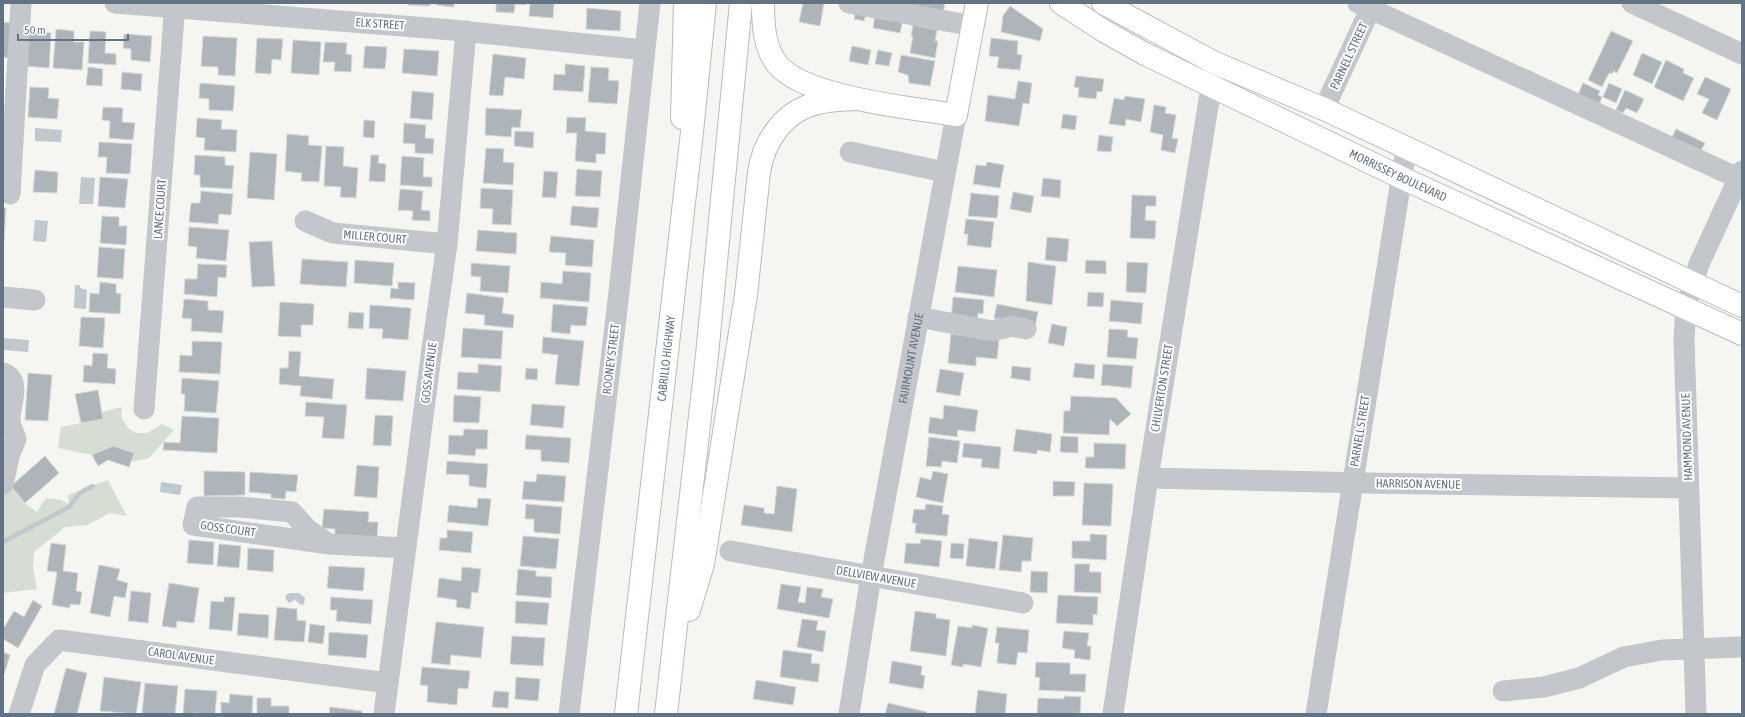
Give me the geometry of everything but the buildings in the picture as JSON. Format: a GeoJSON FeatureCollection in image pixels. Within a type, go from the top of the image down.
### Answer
{"type":"FeatureCollection","features":[{"type":"Feature","properties":{"kind":"main road"},"geometry":{"type":"LineString","coordinates":[[685,3],[682,81],[685,195]]}},
{"type":"Feature","properties":{"kind":"main road","name":"CABRILLO HIGHWAY"},"geometry":{"type":"LineString","coordinates":[[626,714],[685,195],[705,3]]}},
{"type":"Feature","properties":{"kind":"main road"},"geometry":{"type":"LineString","coordinates":[[666,714],[708,355],[741,3]]}},
{"type":"Feature","properties":{"kind":"main road"},"geometry":{"type":"LineString","coordinates":[[763,3],[767,44],[777,64],[785,72],[802,82],[856,99],[956,115]]}},
{"type":"Feature","properties":{"kind":"main road","name":"FAIRMOUNT AVENUE"},"geometry":{"type":"LineString","coordinates":[[956,115],[978,3]]}},
{"type":"Feature","properties":{"kind":"main road","name":"MORRISSEY BOULEVARD"},"geometry":{"type":"LineString","coordinates":[[1061,3],[1104,31],[1145,54],[1400,177],[1742,334]]}},
{"type":"Feature","properties":{"kind":"main road"},"geometry":{"type":"LineString","coordinates":[[1103,3],[1215,63],[1324,109],[1406,149],[1742,306]]}},
{"type":"Feature","properties":{"kind":"main road"},"geometry":{"type":"LineString","coordinates":[[673,661],[703,564],[746,295],[760,172],[764,152],[776,130],[797,111],[818,103],[856,99]]}},
{"type":"Feature","properties":{"kind":"street"},"geometry":{"type":"LineString","coordinates":[[10,194],[22,3]]}},
{"type":"Feature","properties":{"kind":"street","name":"ELK STREET"},"geometry":{"type":"LineString","coordinates":[[115,3],[349,12],[466,31],[644,50]]}},
{"type":"Feature","properties":{"kind":"street","name":"ROONEY STREET"},"geometry":{"type":"LineString","coordinates":[[569,714],[619,292],[650,3]]}},
{"type":"Feature","properties":{"kind":"street"},"geometry":{"type":"LineString","coordinates":[[849,3],[973,26]]}},
{"type":"Feature","properties":{"kind":"street"},"geometry":{"type":"LineString","coordinates":[[1632,3],[1742,54]]}},
{"type":"Feature","properties":{"kind":"street"},"geometry":{"type":"LineString","coordinates":[[1367,5],[1741,176]]}},
{"type":"Feature","properties":{"kind":"street","name":"PARNELL STREET"},"geometry":{"type":"LineString","coordinates":[[1324,109],[1367,5]]}},
{"type":"Feature","properties":{"kind":"street","name":"LANCE COURT"},"geometry":{"type":"LineString","coordinates":[[144,409],[175,6]]}},
{"type":"Feature","properties":{"kind":"street","name":"GOSS AVENUE"},"geometry":{"type":"LineString","coordinates":[[384,714],[447,244],[466,31]]}},
{"type":"Feature","properties":{"kind":"street","name":"CHILVERTON STREET"},"geometry":{"type":"LineString","coordinates":[[1113,714],[1148,478],[1215,63]]}},
{"type":"Feature","properties":{"kind":"street","name":"FAIRMOUNT AVENUE"},"geometry":{"type":"LineString","coordinates":[[849,714],[871,576],[956,115]]}},
{"type":"Feature","properties":{"kind":"street","name":"PARNELL STREET"},"geometry":{"type":"LineString","coordinates":[[1316,714],[1400,177],[1406,149]]}},
{"type":"Feature","properties":{"kind":"street"},"geometry":{"type":"LineString","coordinates":[[850,152],[945,172]]}},
{"type":"Feature","properties":{"kind":"street","name":"HAMMOND AVENUE"},"geometry":{"type":"LineString","coordinates":[[1696,714],[1684,339],[1686,307],[1702,257],[1741,176]]}},
{"type":"Feature","properties":{"kind":"street","name":"MILLER COURT"},"geometry":{"type":"LineString","coordinates":[[305,221],[333,233],[447,244]]}},
{"type":"Feature","properties":{"kind":"street"},"geometry":{"type":"LineString","coordinates":[[3,297],[35,300]]}},
{"type":"Feature","properties":{"kind":"street"},"geometry":{"type":"LineString","coordinates":[[918,317],[992,331],[1012,326],[1026,329]]}},
{"type":"Feature","properties":{"kind":"street"},"geometry":{"type":"LineString","coordinates":[[3,373],[10,376],[14,383],[10,420],[16,439],[10,453],[3,484]]}},
{"type":"Feature","properties":{"kind":"street","name":"HARRISON AVENUE"},"geometry":{"type":"LineString","coordinates":[[1148,478],[1352,483],[1688,488]]}},
{"type":"Feature","properties":{"kind":"street","name":"GOSS COURT"},"geometry":{"type":"LineString","coordinates":[[329,544],[308,530],[292,512],[240,507],[197,508],[193,524],[329,544],[406,548]]}},
{"type":"Feature","properties":{"kind":"street","name":"DELLVIEW AVENUE"},"geometry":{"type":"LineString","coordinates":[[730,551],[1023,603]]}},
{"type":"Feature","properties":{"kind":"street","name":"CAROL AVENUE"},"geometry":{"type":"LineString","coordinates":[[19,714],[35,665],[58,640],[388,683]]}},
{"type":"Feature","properties":{"kind":"street"},"geometry":{"type":"LineString","coordinates":[[1503,691],[1544,688],[1579,678],[1624,657],[1662,650],[1742,647]]}},
{"type":"Feature","properties":{"kind":"shaded area"},"geometry":{"type":"Polygon","coordinates":[[[35,128],[62,130],[61,142],[35,141],[35,128]]]}},
{"type":"Feature","properties":{"kind":"shaded area"},"geometry":{"type":"Polygon","coordinates":[[[81,177],[95,178],[93,204],[79,204],[81,177]]]}},
{"type":"Feature","properties":{"kind":"shaded area"},"geometry":{"type":"Polygon","coordinates":[[[35,220],[48,221],[46,242],[33,241],[35,220]]]}},
{"type":"Feature","properties":{"kind":"shaded area"},"geometry":{"type":"Polygon","coordinates":[[[75,285],[80,285],[80,288],[87,290],[86,309],[74,308],[75,285]]]}},
{"type":"Feature","properties":{"kind":"shaded area"},"geometry":{"type":"Polygon","coordinates":[[[3,338],[29,340],[28,352],[3,350],[3,338]]]}},
{"type":"Feature","properties":{"kind":"shaded area"},"geometry":{"type":"Polygon","coordinates":[[[122,407],[121,417],[128,428],[136,433],[147,433],[162,424],[174,430],[149,458],[131,462],[134,453],[113,446],[92,455],[58,448],[61,427],[103,419],[102,412],[122,407]]]}},
{"type":"Feature","properties":{"kind":"shaded area"},"geometry":{"type":"Polygon","coordinates":[[[108,480],[127,516],[110,513],[87,525],[65,527],[34,552],[33,567],[37,589],[3,593],[3,491],[11,486],[25,503],[37,512],[46,498],[60,500],[69,504],[68,495],[108,480]]]}},
{"type":"Feature","properties":{"kind":"shaded area"},"geometry":{"type":"Polygon","coordinates":[[[161,482],[182,485],[180,495],[160,492],[161,482]]]}},
{"type":"Feature","properties":{"kind":"shaded area"},"geometry":{"type":"Polygon","coordinates":[[[290,593],[299,593],[305,598],[304,604],[301,605],[295,600],[289,603],[285,598],[286,595],[290,593]]]}},
{"type":"Feature","properties":{"kind":"waterway"},"geometry":{"type":"LineString","coordinates":[[3,542],[69,507],[81,492],[93,486]]}}]}
